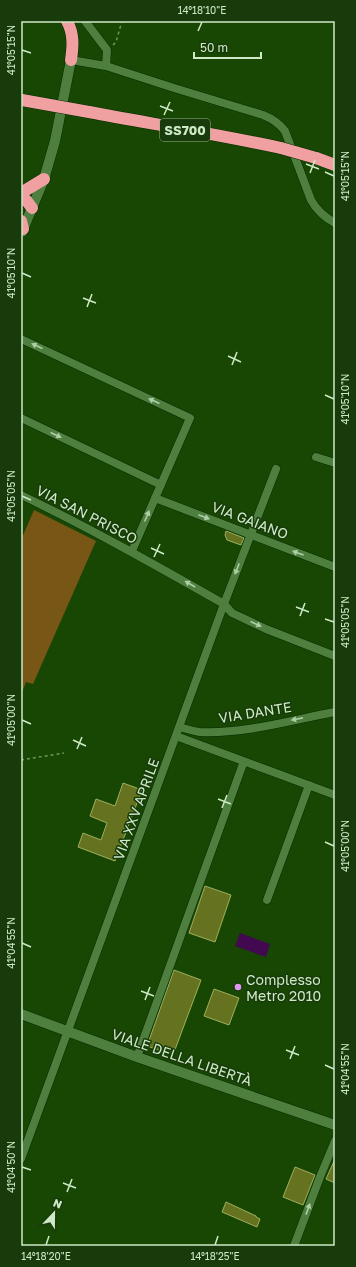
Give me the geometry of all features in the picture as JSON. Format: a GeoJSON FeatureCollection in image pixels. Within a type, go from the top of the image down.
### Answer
{"type":"FeatureCollection","features":[{"type":"Feature","properties":{"kind":"highway"},"geometry":{"type":"LineString","coordinates":[[67,21],[72,32],[73,39],[71,60]]}},
{"type":"Feature","properties":{"kind":"highway","name":"SS700"},"geometry":{"type":"LineString","coordinates":[[21,99],[195,132],[232,137],[281,148],[335,165]]}},
{"type":"Feature","properties":{"kind":"highway"},"geometry":{"type":"LineString","coordinates":[[21,193],[44,180]]}},
{"type":"Feature","properties":{"kind":"highway"},"geometry":{"type":"LineString","coordinates":[[21,198],[26,200],[27,208]]}},
{"type":"Feature","properties":{"kind":"street"},"geometry":{"type":"LineString","coordinates":[[85,21],[107,50],[106,66]]}},
{"type":"Feature","properties":{"kind":"street"},"geometry":{"type":"LineString","coordinates":[[22,228],[27,208],[44,180],[55,140],[71,60],[106,66],[263,115],[279,124],[285,131],[310,200],[316,209],[326,218],[335,223]]}},
{"type":"Feature","properties":{"kind":"street"},"geometry":{"type":"LineString","coordinates":[[21,339],[190,418],[132,551]]}},
{"type":"Feature","properties":{"kind":"street"},"geometry":{"type":"LineString","coordinates":[[21,418],[161,485]]}},
{"type":"Feature","properties":{"kind":"street"},"geometry":{"type":"LineString","coordinates":[[316,457],[335,463]]}},
{"type":"Feature","properties":{"kind":"street","name":"VIA XXV APRILE"},"geometry":{"type":"LineString","coordinates":[[21,1158],[224,604],[276,469]]}},
{"type":"Feature","properties":{"kind":"street","name":"VIA SAN PRISCO"},"geometry":{"type":"LineString","coordinates":[[21,495],[132,551],[224,604],[232,613],[266,629],[335,656]]}},
{"type":"Feature","properties":{"kind":"street","name":"VIA GAIANO"},"geometry":{"type":"LineString","coordinates":[[155,498],[335,566]]}},
{"type":"Feature","properties":{"kind":"street","name":"VIA DANTE"},"geometry":{"type":"LineString","coordinates":[[179,727],[199,732],[227,731],[263,726],[335,712]]}},
{"type":"Feature","properties":{"kind":"street"},"geometry":{"type":"LineString","coordinates":[[176,736],[335,795]]}},
{"type":"Feature","properties":{"kind":"street"},"geometry":{"type":"LineString","coordinates":[[137,1057],[244,761]]}},
{"type":"Feature","properties":{"kind":"street"},"geometry":{"type":"LineString","coordinates":[[267,900],[309,785]]}},
{"type":"Feature","properties":{"kind":"street","name":"VIALE DELLA LIBERTÀ"},"geometry":{"type":"LineString","coordinates":[[21,1014],[137,1057],[335,1125]]}},
{"type":"Feature","properties":{"kind":"street"},"geometry":{"type":"LineString","coordinates":[[294,1246],[335,1141]]}},
{"type":"Feature","properties":{"kind":"path"},"geometry":{"type":"LineString","coordinates":[[107,50],[116,42],[122,21]]}},
{"type":"Feature","properties":{"kind":"path"},"geometry":{"type":"LineString","coordinates":[[21,760],[64,753]]}},
{"type":"Feature","properties":{"kind":"shaded area"},"geometry":{"type":"Polygon","coordinates":[[[34,510],[96,541],[33,684],[26,682],[21,695],[21,540],[34,510]]]}},
{"type":"Feature","properties":{"kind":"shaded area"},"geometry":{"type":"Polygon","coordinates":[[[240,933],[270,944],[266,957],[235,946],[240,933]]]}},
{"type":"Feature","properties":{"kind":"building"},"geometry":{"type":"Polygon","coordinates":[[[226,531],[244,538],[241,545],[227,540],[225,535],[226,531]]]}},
{"type":"Feature","properties":{"kind":"building"},"geometry":{"type":"Polygon","coordinates":[[[123,783],[142,790],[115,861],[78,847],[83,833],[101,840],[107,823],[90,816],[96,799],[115,806],[123,783]]]}},
{"type":"Feature","properties":{"kind":"building"},"geometry":{"type":"Polygon","coordinates":[[[205,886],[231,895],[215,942],[189,933],[205,886]]]}},
{"type":"Feature","properties":{"kind":"building"},"geometry":{"type":"Polygon","coordinates":[[[174,970],[201,980],[173,1055],[147,1046],[174,970]]]}},
{"type":"Feature","properties":{"kind":"building"},"geometry":{"type":"Polygon","coordinates":[[[214,989],[239,998],[229,1025],[204,1016],[214,989]]]}},
{"type":"Feature","properties":{"kind":"building"},"geometry":{"type":"Polygon","coordinates":[[[335,1159],[335,1183],[326,1179],[335,1159]]]}},
{"type":"Feature","properties":{"kind":"building"},"geometry":{"type":"Polygon","coordinates":[[[295,1167],[315,1175],[303,1205],[283,1197],[295,1167]]]}},
{"type":"Feature","properties":{"kind":"building"},"geometry":{"type":"Polygon","coordinates":[[[226,1202],[260,1219],[257,1227],[222,1212],[226,1202]]]}},
{"type":"Feature","properties":{"kind":"place","name":"Complesso Metro 2010"},"geometry":{"type":"Point","coordinates":[238,987]}}]}
